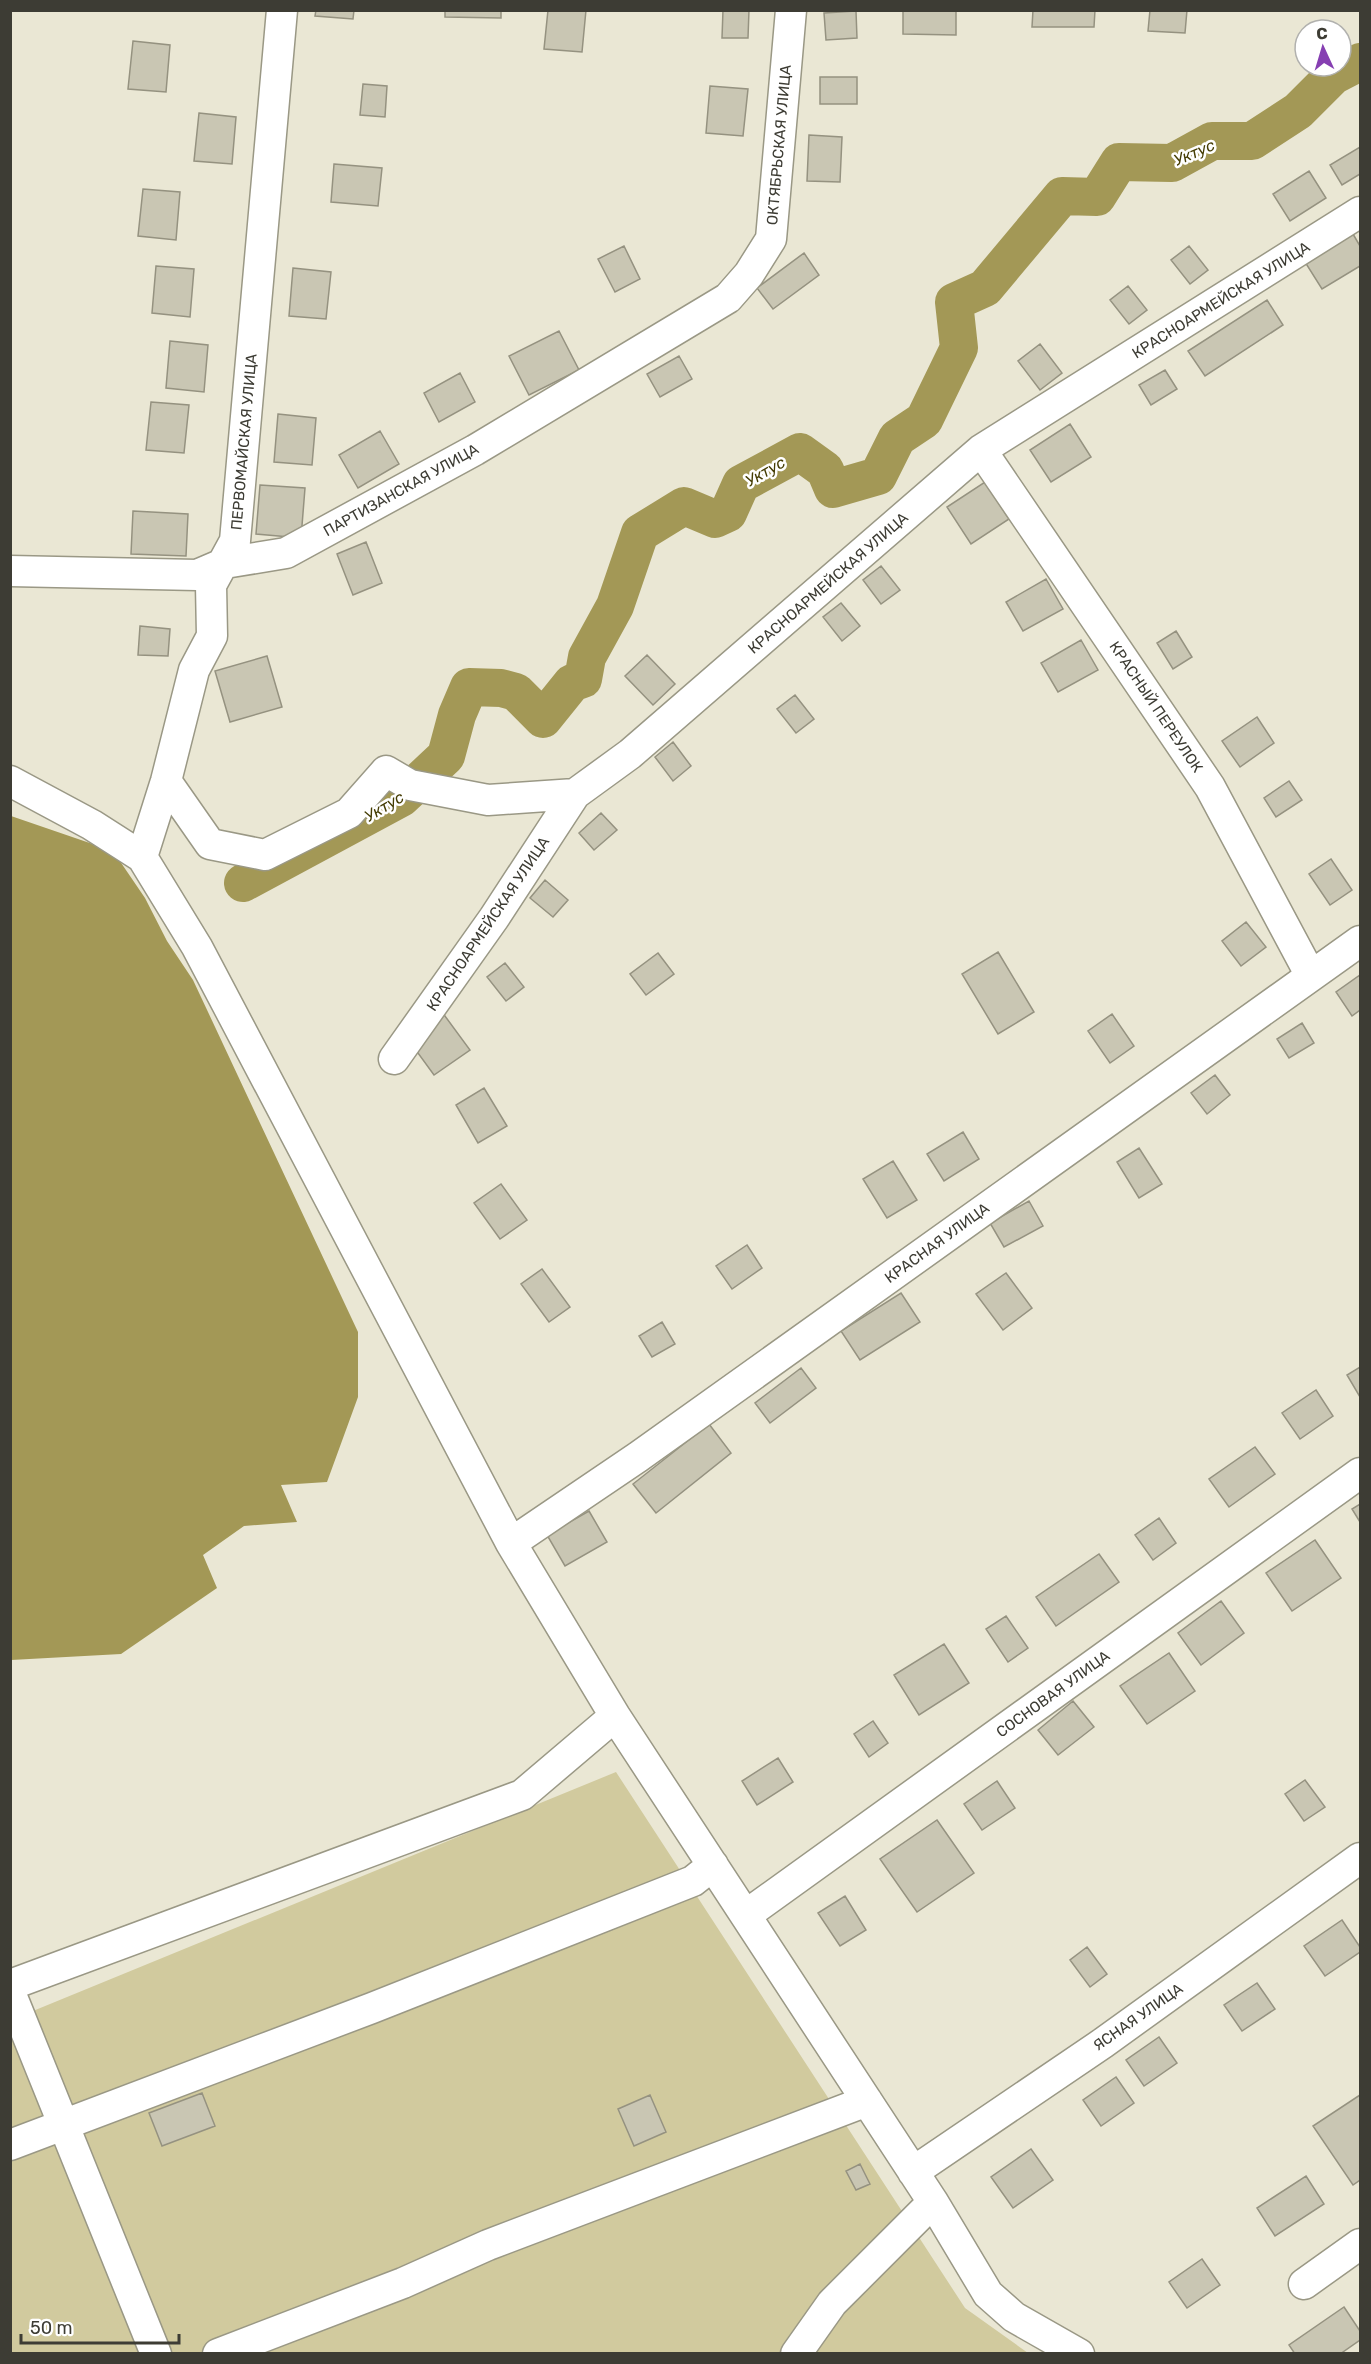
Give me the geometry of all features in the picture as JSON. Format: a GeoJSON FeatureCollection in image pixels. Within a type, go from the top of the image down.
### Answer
{"type":"FeatureCollection","features":[{"type":"Feature","properties":{"kind":"street","name":"ПЕРВОМАЙСКАЯ УЛИЦА"},"geometry":{"type":"LineString","coordinates":[[142,857],[166,781],[194,670],[212,636],[211,585],[235,541],[282,10]]}},
{"type":"Feature","properties":{"kind":"street","name":"ОКТЯБРЬСКАЯ УЛИЦА"},"geometry":{"type":"LineString","coordinates":[[749,274],[771,239],[791,10]]}},
{"type":"Feature","properties":{"kind":"street","name":"КРАСНОАРМЕЙСКАЯ УЛИЦА"},"geometry":{"type":"LineString","coordinates":[[394,1059],[494,918],[575,794],[630,754],[981,450],[1360,212]]}},
{"type":"Feature","properties":{"kind":"street","name":"ПАРТИЗАНСКАЯ УЛИЦА"},"geometry":{"type":"LineString","coordinates":[[10,572],[197,575],[225,563],[286,554],[454,461],[728,298],[749,274]]}},
{"type":"Feature","properties":{"kind":"street","name":"КРАСНЫЙ ПЕРЕУЛОК"},"geometry":{"type":"LineString","coordinates":[[981,450],[1210,787],[1311,976]]}},
{"type":"Feature","properties":{"kind":"street"},"geometry":{"type":"LineString","coordinates":[[166,781],[210,844],[265,855],[349,813],[386,771],[410,785],[488,800],[575,794]]}},
{"type":"Feature","properties":{"kind":"street"},"geometry":{"type":"LineString","coordinates":[[10,781],[92,825],[142,857],[197,946],[511,1543],[615,1716],[933,2202],[988,2294],[1014,2317],[1079,2354]]}},
{"type":"Feature","properties":{"kind":"street","name":"КРАСНАЯ УЛИЦА"},"geometry":{"type":"LineString","coordinates":[[511,1543],[648,1450],[1360,941]]}},
{"type":"Feature","properties":{"kind":"street","name":"СОСНОВАЯ УЛИЦА"},"geometry":{"type":"LineString","coordinates":[[746,1915],[1360,1473]]}},
{"type":"Feature","properties":{"kind":"street"},"geometry":{"type":"LineString","coordinates":[[10,1985],[522,1795],[615,1716]]}},
{"type":"Feature","properties":{"kind":"street","name":"ЯСНАЯ УЛИЦА"},"geometry":{"type":"LineString","coordinates":[[913,2172],[1103,2043],[1360,1858]]}},
{"type":"Feature","properties":{"kind":"street"},"geometry":{"type":"LineString","coordinates":[[10,2145],[372,2008],[693,1881],[713,1865]]}},
{"type":"Feature","properties":{"kind":"street"},"geometry":{"type":"LineString","coordinates":[[10,1992],[156,2354]]}},
{"type":"Feature","properties":{"kind":"street"},"geometry":{"type":"LineString","coordinates":[[218,2354],[403,2283],[488,2245],[867,2101]]}},
{"type":"Feature","properties":{"kind":"street"},"geometry":{"type":"LineString","coordinates":[[796,2354],[832,2303],[933,2202]]}},
{"type":"Feature","properties":{"kind":"street"},"geometry":{"type":"LineString","coordinates":[[1305,2284],[1360,2244]]}},
{"type":"Feature","properties":{"kind":"shaded area"},"geometry":{"type":"Polygon","coordinates":[[[11,816],[113,851],[145,898],[167,941],[193,980],[358,1332],[358,1397],[327,1482],[281,1485],[297,1522],[244,1526],[203,1555],[217,1588],[121,1654],[11,1660],[11,816]]]}},
{"type":"Feature","properties":{"kind":"shaded area"},"geometry":{"type":"Polygon","coordinates":[[[616,1772],[965,2308],[1028,2353],[11,2354],[11,2020],[616,1772]]]}},
{"type":"Feature","properties":{"kind":"building"},"geometry":{"type":"Polygon","coordinates":[[[316,10],[354,10],[353,19],[315,16],[316,10]]]}},
{"type":"Feature","properties":{"kind":"building"},"geometry":{"type":"Polygon","coordinates":[[[445,10],[501,10],[501,18],[445,17],[445,10]]]}},
{"type":"Feature","properties":{"kind":"building"},"geometry":{"type":"Polygon","coordinates":[[[548,10],[586,10],[582,52],[544,49],[548,10]]]}},
{"type":"Feature","properties":{"kind":"building"},"geometry":{"type":"Polygon","coordinates":[[[723,10],[749,10],[748,38],[722,38],[723,10]]]}},
{"type":"Feature","properties":{"kind":"building"},"geometry":{"type":"Polygon","coordinates":[[[903,10],[956,10],[956,35],[903,34],[903,10]]]}},
{"type":"Feature","properties":{"kind":"building"},"geometry":{"type":"Polygon","coordinates":[[[1033,10],[1095,10],[1094,27],[1032,27],[1033,10]]]}},
{"type":"Feature","properties":{"kind":"building"},"geometry":{"type":"Polygon","coordinates":[[[1150,10],[1187,10],[1185,33],[1148,31],[1150,10]]]}},
{"type":"Feature","properties":{"kind":"building"},"geometry":{"type":"Polygon","coordinates":[[[856,11],[857,38],[826,40],[824,13],[856,11]]]}},
{"type":"Feature","properties":{"kind":"building"},"geometry":{"type":"Polygon","coordinates":[[[133,41],[170,45],[166,92],[128,89],[133,41]]]}},
{"type":"Feature","properties":{"kind":"building"},"geometry":{"type":"Polygon","coordinates":[[[820,77],[857,77],[857,104],[820,104],[820,77]]]}},
{"type":"Feature","properties":{"kind":"building"},"geometry":{"type":"Polygon","coordinates":[[[363,84],[387,86],[385,117],[360,115],[363,84]]]}},
{"type":"Feature","properties":{"kind":"building"},"geometry":{"type":"Polygon","coordinates":[[[710,86],[748,89],[743,136],[706,133],[710,86]]]}},
{"type":"Feature","properties":{"kind":"building"},"geometry":{"type":"Polygon","coordinates":[[[199,113],[236,117],[232,164],[194,161],[199,113]]]}},
{"type":"Feature","properties":{"kind":"building"},"geometry":{"type":"Polygon","coordinates":[[[809,135],[842,137],[840,182],[807,181],[809,135]]]}},
{"type":"Feature","properties":{"kind":"building"},"geometry":{"type":"Polygon","coordinates":[[[1360,147],[1360,174],[1342,185],[1330,165],[1360,147]]]}},
{"type":"Feature","properties":{"kind":"building"},"geometry":{"type":"Polygon","coordinates":[[[334,164],[382,168],[378,206],[331,202],[334,164]]]}},
{"type":"Feature","properties":{"kind":"building"},"geometry":{"type":"Polygon","coordinates":[[[1309,171],[1326,198],[1290,221],[1273,194],[1309,171]]]}},
{"type":"Feature","properties":{"kind":"building"},"geometry":{"type":"Polygon","coordinates":[[[143,189],[180,192],[176,240],[138,236],[143,189]]]}},
{"type":"Feature","properties":{"kind":"building"},"geometry":{"type":"Polygon","coordinates":[[[1353,234],[1360,246],[1360,266],[1322,289],[1305,262],[1353,234]]]}},
{"type":"Feature","properties":{"kind":"building"},"geometry":{"type":"Polygon","coordinates":[[[624,246],[640,279],[615,292],[598,259],[624,246]]]}},
{"type":"Feature","properties":{"kind":"building"},"geometry":{"type":"Polygon","coordinates":[[[1189,246],[1208,270],[1190,284],[1171,260],[1189,246]]]}},
{"type":"Feature","properties":{"kind":"building"},"geometry":{"type":"Polygon","coordinates":[[[804,253],[819,275],[773,309],[757,288],[804,253]]]}},
{"type":"Feature","properties":{"kind":"building"},"geometry":{"type":"Polygon","coordinates":[[[156,266],[194,269],[190,317],[152,313],[156,266]]]}},
{"type":"Feature","properties":{"kind":"building"},"geometry":{"type":"Polygon","coordinates":[[[293,268],[331,272],[326,319],[289,316],[293,268]]]}},
{"type":"Feature","properties":{"kind":"building"},"geometry":{"type":"Polygon","coordinates":[[[1128,286],[1147,310],[1129,324],[1110,300],[1128,286]]]}},
{"type":"Feature","properties":{"kind":"building"},"geometry":{"type":"Polygon","coordinates":[[[1267,300],[1283,325],[1205,376],[1188,351],[1267,300]]]}},
{"type":"Feature","properties":{"kind":"building"},"geometry":{"type":"Polygon","coordinates":[[[559,331],[579,370],[529,395],[509,356],[559,331]]]}},
{"type":"Feature","properties":{"kind":"building"},"geometry":{"type":"Polygon","coordinates":[[[170,341],[208,345],[204,392],[166,388],[170,341]]]}},
{"type":"Feature","properties":{"kind":"building"},"geometry":{"type":"Polygon","coordinates":[[[1040,344],[1062,373],[1040,390],[1018,361],[1040,344]]]}},
{"type":"Feature","properties":{"kind":"building"},"geometry":{"type":"Polygon","coordinates":[[[679,356],[692,379],[660,397],[647,374],[679,356]]]}},
{"type":"Feature","properties":{"kind":"building"},"geometry":{"type":"Polygon","coordinates":[[[1165,370],[1177,389],[1151,405],[1139,385],[1165,370]]]}},
{"type":"Feature","properties":{"kind":"building"},"geometry":{"type":"Polygon","coordinates":[[[460,373],[475,402],[439,422],[424,393],[460,373]]]}},
{"type":"Feature","properties":{"kind":"building"},"geometry":{"type":"Polygon","coordinates":[[[151,402],[189,405],[184,453],[146,450],[151,402]]]}},
{"type":"Feature","properties":{"kind":"building"},"geometry":{"type":"Polygon","coordinates":[[[278,414],[316,418],[312,465],[274,462],[278,414]]]}},
{"type":"Feature","properties":{"kind":"building"},"geometry":{"type":"Polygon","coordinates":[[[1070,424],[1091,457],[1051,482],[1030,450],[1070,424]]]}},
{"type":"Feature","properties":{"kind":"building"},"geometry":{"type":"Polygon","coordinates":[[[380,431],[399,464],[358,488],[339,455],[380,431]]]}},
{"type":"Feature","properties":{"kind":"building"},"geometry":{"type":"Polygon","coordinates":[[[985,482],[1009,519],[971,544],[947,507],[985,482]]]}},
{"type":"Feature","properties":{"kind":"building"},"geometry":{"type":"Polygon","coordinates":[[[260,485],[305,488],[301,538],[256,534],[260,485]]]}},
{"type":"Feature","properties":{"kind":"building"},"geometry":{"type":"Polygon","coordinates":[[[133,511],[188,514],[186,556],[131,554],[133,511]]]}},
{"type":"Feature","properties":{"kind":"building"},"geometry":{"type":"Polygon","coordinates":[[[366,542],[382,583],[353,595],[337,554],[366,542]]]}},
{"type":"Feature","properties":{"kind":"building"},"geometry":{"type":"Polygon","coordinates":[[[881,566],[900,590],[881,604],[863,580],[881,566]]]}},
{"type":"Feature","properties":{"kind":"building"},"geometry":{"type":"Polygon","coordinates":[[[1046,579],[1063,609],[1023,631],[1006,602],[1046,579]]]}},
{"type":"Feature","properties":{"kind":"building"},"geometry":{"type":"Polygon","coordinates":[[[841,603],[860,626],[842,641],[823,617],[841,603]]]}},
{"type":"Feature","properties":{"kind":"building"},"geometry":{"type":"Polygon","coordinates":[[[140,626],[170,629],[168,656],[138,655],[140,626]]]}},
{"type":"Feature","properties":{"kind":"building"},"geometry":{"type":"Polygon","coordinates":[[[1176,631],[1192,657],[1173,669],[1157,643],[1176,631]]]}},
{"type":"Feature","properties":{"kind":"building"},"geometry":{"type":"Polygon","coordinates":[[[1081,640],[1098,670],[1058,692],[1041,663],[1081,640]]]}},
{"type":"Feature","properties":{"kind":"building"},"geometry":{"type":"Polygon","coordinates":[[[647,655],[675,684],[653,705],[625,676],[647,655]]]}},
{"type":"Feature","properties":{"kind":"building"},"geometry":{"type":"Polygon","coordinates":[[[267,656],[282,707],[230,722],[215,671],[267,656]]]}},
{"type":"Feature","properties":{"kind":"building"},"geometry":{"type":"Polygon","coordinates":[[[795,695],[814,719],[796,733],[777,709],[795,695]]]}},
{"type":"Feature","properties":{"kind":"building"},"geometry":{"type":"Polygon","coordinates":[[[1257,717],[1274,743],[1240,767],[1222,741],[1257,717]]]}},
{"type":"Feature","properties":{"kind":"building"},"geometry":{"type":"Polygon","coordinates":[[[673,742],[691,766],[673,781],[655,757],[673,742]]]}},
{"type":"Feature","properties":{"kind":"building"},"geometry":{"type":"Polygon","coordinates":[[[1289,781],[1302,800],[1276,817],[1264,798],[1289,781]]]}},
{"type":"Feature","properties":{"kind":"building"},"geometry":{"type":"Polygon","coordinates":[[[601,813],[617,830],[594,850],[579,833],[601,813]]]}},
{"type":"Feature","properties":{"kind":"building"},"geometry":{"type":"Polygon","coordinates":[[[1331,859],[1352,890],[1330,905],[1309,874],[1331,859]]]}},
{"type":"Feature","properties":{"kind":"building"},"geometry":{"type":"Polygon","coordinates":[[[545,880],[568,900],[553,917],[530,898],[545,880]]]}},
{"type":"Feature","properties":{"kind":"building"},"geometry":{"type":"Polygon","coordinates":[[[1246,922],[1266,947],[1241,966],[1222,941],[1246,922]]]}},
{"type":"Feature","properties":{"kind":"building"},"geometry":{"type":"Polygon","coordinates":[[[998,952],[1034,1012],[998,1034],[962,974],[998,952]]]}},
{"type":"Feature","properties":{"kind":"building"},"geometry":{"type":"Polygon","coordinates":[[[658,953],[674,974],[646,995],[630,974],[658,953]]]}},
{"type":"Feature","properties":{"kind":"building"},"geometry":{"type":"Polygon","coordinates":[[[505,963],[524,987],[506,1001],[487,977],[505,963]]]}},
{"type":"Feature","properties":{"kind":"building"},"geometry":{"type":"Polygon","coordinates":[[[1360,975],[1360,1010],[1352,1016],[1336,992],[1360,975]]]}},
{"type":"Feature","properties":{"kind":"building"},"geometry":{"type":"Polygon","coordinates":[[[442,1012],[470,1050],[434,1075],[407,1038],[442,1012]]]}},
{"type":"Feature","properties":{"kind":"building"},"geometry":{"type":"Polygon","coordinates":[[[1112,1014],[1134,1046],[1110,1063],[1088,1031],[1112,1014]]]}},
{"type":"Feature","properties":{"kind":"building"},"geometry":{"type":"Polygon","coordinates":[[[1302,1023],[1314,1043],[1289,1058],[1277,1039],[1302,1023]]]}},
{"type":"Feature","properties":{"kind":"building"},"geometry":{"type":"Polygon","coordinates":[[[1215,1075],[1230,1095],[1207,1114],[1191,1093],[1215,1075]]]}},
{"type":"Feature","properties":{"kind":"building"},"geometry":{"type":"Polygon","coordinates":[[[484,1088],[507,1126],[478,1143],[456,1105],[484,1088]]]}},
{"type":"Feature","properties":{"kind":"building"},"geometry":{"type":"Polygon","coordinates":[[[963,1132],[979,1159],[944,1181],[927,1154],[963,1132]]]}},
{"type":"Feature","properties":{"kind":"building"},"geometry":{"type":"Polygon","coordinates":[[[1139,1148],[1162,1184],[1139,1198],[1117,1162],[1139,1148]]]}},
{"type":"Feature","properties":{"kind":"building"},"geometry":{"type":"Polygon","coordinates":[[[893,1161],[917,1200],[887,1218],[863,1179],[893,1161]]]}},
{"type":"Feature","properties":{"kind":"building"},"geometry":{"type":"Polygon","coordinates":[[[501,1184],[527,1220],[500,1239],[474,1203],[501,1184]]]}},
{"type":"Feature","properties":{"kind":"building"},"geometry":{"type":"Polygon","coordinates":[[[1029,1201],[1043,1226],[1004,1247],[990,1223],[1029,1201]]]}},
{"type":"Feature","properties":{"kind":"building"},"geometry":{"type":"Polygon","coordinates":[[[747,1245],[762,1268],[732,1289],[716,1266],[747,1245]]]}},
{"type":"Feature","properties":{"kind":"building"},"geometry":{"type":"Polygon","coordinates":[[[542,1269],[570,1307],[549,1322],[521,1284],[542,1269]]]}},
{"type":"Feature","properties":{"kind":"building"},"geometry":{"type":"Polygon","coordinates":[[[1006,1273],[1032,1308],[1003,1330],[976,1294],[1006,1273]]]}},
{"type":"Feature","properties":{"kind":"building"},"geometry":{"type":"Polygon","coordinates":[[[901,1293],[920,1322],[860,1360],[841,1331],[901,1293]]]}},
{"type":"Feature","properties":{"kind":"building"},"geometry":{"type":"Polygon","coordinates":[[[662,1322],[675,1344],[652,1357],[639,1336],[662,1322]]]}},
{"type":"Feature","properties":{"kind":"building"},"geometry":{"type":"Polygon","coordinates":[[[1360,1367],[1360,1397],[1347,1375],[1360,1367]]]}},
{"type":"Feature","properties":{"kind":"building"},"geometry":{"type":"Polygon","coordinates":[[[801,1368],[816,1388],[770,1423],[755,1403],[801,1368]]]}},
{"type":"Feature","properties":{"kind":"building"},"geometry":{"type":"Polygon","coordinates":[[[1316,1390],[1333,1416],[1300,1439],[1282,1413],[1316,1390]]]}},
{"type":"Feature","properties":{"kind":"building"},"geometry":{"type":"Polygon","coordinates":[[[709,1424],[731,1453],[656,1513],[633,1484],[709,1424]]]}},
{"type":"Feature","properties":{"kind":"building"},"geometry":{"type":"Polygon","coordinates":[[[1255,1447],[1275,1474],[1229,1507],[1209,1479],[1255,1447]]]}},
{"type":"Feature","properties":{"kind":"building"},"geometry":{"type":"Polygon","coordinates":[[[1360,1504],[1360,1522],[1352,1509],[1360,1504]]]}},
{"type":"Feature","properties":{"kind":"building"},"geometry":{"type":"Polygon","coordinates":[[[589,1511],[607,1542],[565,1566],[547,1535],[589,1511]]]}},
{"type":"Feature","properties":{"kind":"building"},"geometry":{"type":"Polygon","coordinates":[[[1159,1518],[1176,1543],[1153,1560],[1135,1535],[1159,1518]]]}},
{"type":"Feature","properties":{"kind":"building"},"geometry":{"type":"Polygon","coordinates":[[[1315,1540],[1341,1578],[1292,1611],[1266,1573],[1315,1540]]]}},
{"type":"Feature","properties":{"kind":"building"},"geometry":{"type":"Polygon","coordinates":[[[1099,1554],[1119,1582],[1056,1626],[1036,1597],[1099,1554]]]}},
{"type":"Feature","properties":{"kind":"building"},"geometry":{"type":"Polygon","coordinates":[[[1221,1601],[1244,1633],[1201,1665],[1178,1633],[1221,1601]]]}},
{"type":"Feature","properties":{"kind":"building"},"geometry":{"type":"Polygon","coordinates":[[[1006,1616],[1028,1648],[1008,1662],[986,1629],[1006,1616]]]}},
{"type":"Feature","properties":{"kind":"building"},"geometry":{"type":"Polygon","coordinates":[[[944,1644],[969,1683],[919,1715],[894,1675],[944,1644]]]}},
{"type":"Feature","properties":{"kind":"building"},"geometry":{"type":"Polygon","coordinates":[[[1169,1653],[1195,1691],[1147,1724],[1120,1686],[1169,1653]]]}},
{"type":"Feature","properties":{"kind":"building"},"geometry":{"type":"Polygon","coordinates":[[[1073,1701],[1094,1727],[1058,1755],[1038,1730],[1073,1701]]]}},
{"type":"Feature","properties":{"kind":"building"},"geometry":{"type":"Polygon","coordinates":[[[873,1721],[888,1743],[869,1757],[854,1734],[873,1721]]]}},
{"type":"Feature","properties":{"kind":"building"},"geometry":{"type":"Polygon","coordinates":[[[778,1758],[793,1782],[757,1805],[742,1781],[778,1758]]]}},
{"type":"Feature","properties":{"kind":"building"},"geometry":{"type":"Polygon","coordinates":[[[1305,1780],[1325,1807],[1304,1821],[1285,1794],[1305,1780]]]}},
{"type":"Feature","properties":{"kind":"building"},"geometry":{"type":"Polygon","coordinates":[[[997,1781],[1015,1808],[982,1830],[964,1804],[997,1781]]]}},
{"type":"Feature","properties":{"kind":"building"},"geometry":{"type":"Polygon","coordinates":[[[937,1820],[974,1873],[917,1912],[880,1859],[937,1820]]]}},
{"type":"Feature","properties":{"kind":"building"},"geometry":{"type":"Polygon","coordinates":[[[845,1896],[866,1930],[840,1946],[818,1913],[845,1896]]]}},
{"type":"Feature","properties":{"kind":"building"},"geometry":{"type":"Polygon","coordinates":[[[1342,1920],[1360,1947],[1360,1952],[1325,1976],[1304,1946],[1342,1920]]]}},
{"type":"Feature","properties":{"kind":"building"},"geometry":{"type":"Polygon","coordinates":[[[1087,1947],[1107,1974],[1090,1987],[1070,1960],[1087,1947]]]}},
{"type":"Feature","properties":{"kind":"building"},"geometry":{"type":"Polygon","coordinates":[[[1257,1983],[1275,2009],[1242,2031],[1224,2005],[1257,1983]]]}},
{"type":"Feature","properties":{"kind":"building"},"geometry":{"type":"Polygon","coordinates":[[[1159,2037],[1177,2063],[1144,2086],[1126,2060],[1159,2037]]]}},
{"type":"Feature","properties":{"kind":"building"},"geometry":{"type":"Polygon","coordinates":[[[1116,2077],[1134,2103],[1101,2126],[1083,2100],[1116,2077]]]}},
{"type":"Feature","properties":{"kind":"building"},"geometry":{"type":"Polygon","coordinates":[[[202,2093],[215,2126],[162,2146],[149,2113],[202,2093]]]}},
{"type":"Feature","properties":{"kind":"building"},"geometry":{"type":"Polygon","coordinates":[[[650,2095],[666,2132],[634,2146],[618,2109],[650,2095]]]}},
{"type":"Feature","properties":{"kind":"building"},"geometry":{"type":"Polygon","coordinates":[[[1360,2095],[1360,2180],[1353,2185],[1313,2126],[1360,2095]]]}},
{"type":"Feature","properties":{"kind":"building"},"geometry":{"type":"Polygon","coordinates":[[[1031,2149],[1053,2180],[1013,2208],[991,2177],[1031,2149]]]}},
{"type":"Feature","properties":{"kind":"building"},"geometry":{"type":"Polygon","coordinates":[[[860,2164],[870,2184],[856,2190],[846,2171],[860,2164]]]}},
{"type":"Feature","properties":{"kind":"building"},"geometry":{"type":"Polygon","coordinates":[[[1306,2176],[1324,2204],[1275,2236],[1257,2208],[1306,2176]]]}},
{"type":"Feature","properties":{"kind":"building"},"geometry":{"type":"Polygon","coordinates":[[[1202,2259],[1220,2285],[1187,2308],[1169,2282],[1202,2259]]]}},
{"type":"Feature","properties":{"kind":"building"},"geometry":{"type":"Polygon","coordinates":[[[1344,2307],[1360,2331],[1360,2340],[1340,2354],[1295,2354],[1289,2345],[1344,2307]]]}},
{"type":"Feature","properties":{"kind":"waterway","name":"Уктус"},"geometry":{"type":"LineString","coordinates":[[243,883],[401,798],[446,756],[457,715],[469,687],[501,688],[516,692],[543,719],[572,683],[583,679],[587,657],[615,606],[640,533],[684,506],[715,519],[728,513],[741,484],[800,452],[825,470],[833,489],[878,476],[897,438],[924,420],[959,348],[954,302],[985,288],[1062,196],[1097,197],[1119,162],[1172,163],[1212,141],[1252,141],[1298,111],[1333,76],[1360,62]]}}]}
